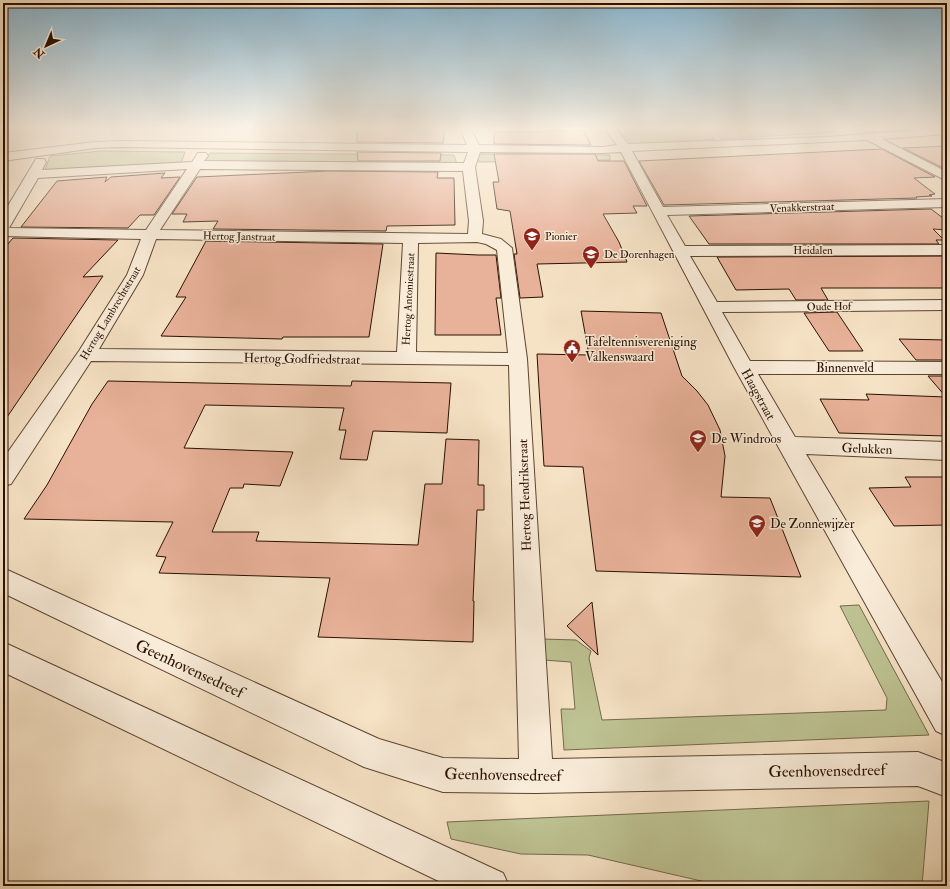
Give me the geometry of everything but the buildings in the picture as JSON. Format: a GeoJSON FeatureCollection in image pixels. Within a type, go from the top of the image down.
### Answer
{"type":"FeatureCollection","features":[{"type":"Feature","properties":{"kind":"street"},"geometry":{"type":"LineString","coordinates":[[3,226],[36,169]]}},
{"type":"Feature","properties":{"kind":"street"},"geometry":{"type":"LineString","coordinates":[[34,174],[115,169]]}},
{"type":"Feature","properties":{"kind":"street","name":"Hertog Lambrechtstraat"},"geometry":{"type":"LineString","coordinates":[[3,477],[86,355],[135,275],[150,235],[193,169]]}},
{"type":"Feature","properties":{"kind":"street"},"geometry":{"type":"LineString","coordinates":[[469,169],[476,221],[475,237]]}},
{"type":"Feature","properties":{"kind":"street","name":"Haagstraat"},"geometry":{"type":"LineString","coordinates":[[636,169],[788,445],[947,720]]}},
{"type":"Feature","properties":{"kind":"street"},"geometry":{"type":"LineString","coordinates":[[932,169],[947,177]]}},
{"type":"Feature","properties":{"kind":"street","name":"Venakkerstraat"},"geometry":{"type":"LineString","coordinates":[[658,211],[947,203]]}},
{"type":"Feature","properties":{"kind":"street","name":"Hertog Janstraat"},"geometry":{"type":"LineString","coordinates":[[3,232],[411,239],[468,239],[475,237]]}},
{"type":"Feature","properties":{"kind":"street","name":"Hertog Hendrikstraat"},"geometry":{"type":"LineString","coordinates":[[475,237],[497,242],[504,248],[518,359],[536,776]]}},
{"type":"Feature","properties":{"kind":"street","name":"Hertog Antoniestraat"},"geometry":{"type":"LineString","coordinates":[[406,359],[411,239]]}},
{"type":"Feature","properties":{"kind":"street","name":"Heidalen"},"geometry":{"type":"LineString","coordinates":[[680,251],[947,250]]}},
{"type":"Feature","properties":{"kind":"street","name":"Oude Hof"},"geometry":{"type":"LineString","coordinates":[[711,307],[947,305]]}},
{"type":"Feature","properties":{"kind":"street","name":"Hertog Godfriedstraat"},"geometry":{"type":"LineString","coordinates":[[86,355],[518,359]]}},
{"type":"Feature","properties":{"kind":"street","name":"Binnenveld"},"geometry":{"type":"LineString","coordinates":[[744,367],[947,368]]}},
{"type":"Feature","properties":{"kind":"street","name":"Gelukken"},"geometry":{"type":"LineString","coordinates":[[788,445],[947,451]]}},
{"type":"Feature","properties":{"kind":"street","name":"Geenhovensedreef"},"geometry":{"type":"LineString","coordinates":[[3,580],[376,755],[443,775],[536,776],[918,769],[947,780]]}},
{"type":"Feature","properties":{"kind":"street"},"geometry":{"type":"LineString","coordinates":[[3,657],[490,886]]}},
{"type":"Feature","properties":{"kind":"green space"},"geometry":{"type":"Polygon","coordinates":[[[859,605],[929,735],[564,750],[561,709],[575,709],[571,662],[543,660],[542,639],[576,640],[591,651],[589,658],[602,720],[886,710],[887,698],[840,606],[859,605]]]}},
{"type":"Feature","properties":{"kind":"green space"},"geometry":{"type":"Polygon","coordinates":[[[929,801],[922,886],[723,886],[588,855],[521,854],[451,839],[447,822],[929,801]]]}},
{"type":"Feature","properties":{"kind":"place","name":"Pionier"},"geometry":{"type":"Point","coordinates":[532,251]}},
{"type":"Feature","properties":{"kind":"place","name":"De Dorenhagen"},"geometry":{"type":"Point","coordinates":[591,269]}},
{"type":"Feature","properties":{"kind":"place","name":"Tafeltennisvereniging Valkenswaard"},"geometry":{"type":"Point","coordinates":[572,363]}},
{"type":"Feature","properties":{"kind":"place","name":"De Windroos"},"geometry":{"type":"Point","coordinates":[698,453]}},
{"type":"Feature","properties":{"kind":"place","name":"De Zonnewijzer"},"geometry":{"type":"Point","coordinates":[757,538]}}]}
